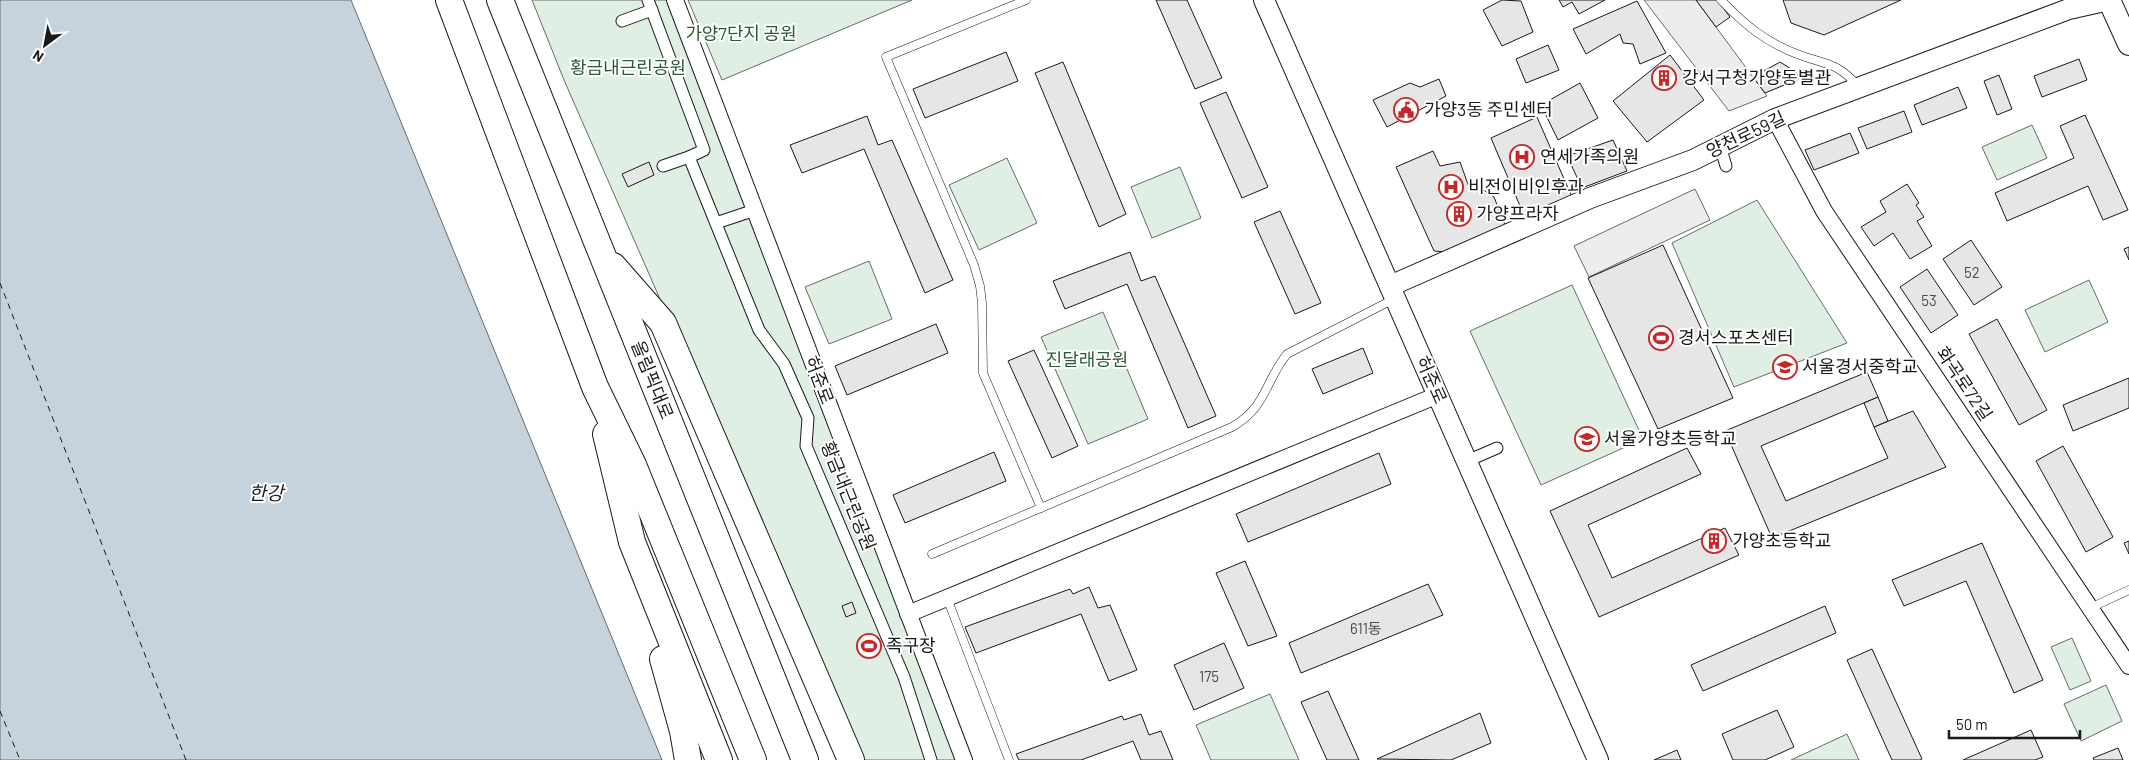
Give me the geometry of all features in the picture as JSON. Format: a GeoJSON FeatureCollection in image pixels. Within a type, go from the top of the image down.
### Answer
{"type":"FeatureCollection","features":[{"type":"Feature","properties":{"kind":"highway"},"geometry":{"type":"LineString","coordinates":[[449,0],[595,387],[633,465],[753,760]]}},
{"type":"Feature","properties":{"kind":"highway","name":"올림픽대로"},"geometry":{"type":"LineString","coordinates":[[500,0],[805,760]]}},
{"type":"Feature","properties":{"kind":"highway"},"geometry":{"type":"LineString","coordinates":[[600,251],[663,323],[851,760]]}},
{"type":"Feature","properties":{"kind":"highway"},"geometry":{"type":"LineString","coordinates":[[595,387],[632,542],[688,760]]}},
{"type":"Feature","properties":{"kind":"highway"},"geometry":{"type":"LineString","coordinates":[[632,542],[719,760]]}},
{"type":"Feature","properties":{"kind":"highway"},"geometry":{"type":"LineString","coordinates":[[812,671],[822,724],[838,760]]}},
{"type":"Feature","properties":{"kind":"main road"},"geometry":{"type":"LineString","coordinates":[[2109,0],[2129,44]]}},
{"type":"Feature","properties":{"kind":"street","name":"허준로"},"geometry":{"type":"LineString","coordinates":[[675,0],[964,760]]}},
{"type":"Feature","properties":{"kind":"street","name":"허준로"},"geometry":{"type":"LineString","coordinates":[[1264,0],[1598,760]]}},
{"type":"Feature","properties":{"kind":"street","name":"양천로59길"},"geometry":{"type":"LineString","coordinates":[[1393,292],[1590,198],[1693,160],[1775,119],[2069,9],[2109,0]]}},
{"type":"Feature","properties":{"kind":"street"},"geometry":{"type":"LineString","coordinates":[[629,22],[650,5],[704,150],[663,166]]}},
{"type":"Feature","properties":{"kind":"street","name":"화곡로72길"},"geometry":{"type":"LineString","coordinates":[[1775,119],[1824,211],[2129,666]]}},
{"type":"Feature","properties":{"kind":"street"},"geometry":{"type":"LineString","coordinates":[[1720,146],[1726,166]]}},
{"type":"Feature","properties":{"kind":"street","name":"황금내근린공원"},"geometry":{"type":"LineString","coordinates":[[688,156],[759,330],[784,364],[808,418],[806,446],[904,677],[931,760]]}},
{"type":"Feature","properties":{"kind":"street"},"geometry":{"type":"LineString","coordinates":[[716,223],[754,210]]}},
{"type":"Feature","properties":{"kind":"street"},"geometry":{"type":"LineString","coordinates":[[908,614],[1438,395]]}},
{"type":"Feature","properties":{"kind":"street"},"geometry":{"type":"LineString","coordinates":[[1467,461],[1497,448]]}},
{"type":"Feature","properties":{"kind":"lane"},"geometry":{"type":"LineString","coordinates":[[1026,0],[886,57],[974,265],[980,286],[982,304],[983,372],[1041,508]]}},
{"type":"Feature","properties":{"kind":"lane"},"geometry":{"type":"LineString","coordinates":[[1721,0],[1746,26],[1772,42],[1797,54],[1836,66],[1850,77],[1859,88]]}},
{"type":"Feature","properties":{"kind":"lane"},"geometry":{"type":"LineString","coordinates":[[932,554],[1243,420],[1261,401],[1281,361],[1287,354],[1393,292]]}},
{"type":"Feature","properties":{"kind":"lane"},"geometry":{"type":"LineString","coordinates":[[2090,608],[2129,590]]}},
{"type":"Feature","properties":{"kind":"lane"},"geometry":{"type":"LineString","coordinates":[[947,598],[1009,760]]}},
{"type":"Feature","properties":{"kind":"green space","name":"황금내근린공원"},"geometry":{"type":"Polygon","coordinates":[[[532,0],[670,0],[957,760],[862,760],[564,80],[532,0]]]}},
{"type":"Feature","properties":{"kind":"green space","name":"가양7단지 공원"},"geometry":{"type":"Polygon","coordinates":[[[688,0],[912,0],[722,80],[688,0]]]}},
{"type":"Feature","properties":{"kind":"green space"},"geometry":{"type":"Polygon","coordinates":[[[2032,125],[2047,158],[1997,180],[1982,147],[2032,125]]]}},
{"type":"Feature","properties":{"kind":"green space"},"geometry":{"type":"Polygon","coordinates":[[[1007,158],[1037,223],[979,250],[949,185],[1007,158]]]}},
{"type":"Feature","properties":{"kind":"green space"},"geometry":{"type":"Polygon","coordinates":[[[1180,167],[1201,218],[1152,238],[1131,187],[1180,167]]]}},
{"type":"Feature","properties":{"kind":"green space"},"geometry":{"type":"Polygon","coordinates":[[[1757,200],[1847,343],[1734,387],[1672,243],[1757,200]]]}},
{"type":"Feature","properties":{"kind":"green space"},"geometry":{"type":"Polygon","coordinates":[[[869,261],[892,319],[829,344],[805,287],[869,261]]]}},
{"type":"Feature","properties":{"kind":"green space"},"geometry":{"type":"Polygon","coordinates":[[[2089,280],[2108,322],[2045,352],[2025,310],[2089,280]]]}},
{"type":"Feature","properties":{"kind":"green space"},"geometry":{"type":"Polygon","coordinates":[[[1572,285],[1643,439],[1541,485],[1470,331],[1572,285]]]}},
{"type":"Feature","properties":{"kind":"green space","name":"진달래공원"},"geometry":{"type":"Polygon","coordinates":[[[1103,312],[1148,419],[1088,444],[1041,337],[1103,312]]]}},
{"type":"Feature","properties":{"kind":"green space"},"geometry":{"type":"Polygon","coordinates":[[[2072,638],[2091,681],[2070,690],[2051,647],[2072,638]]]}},
{"type":"Feature","properties":{"kind":"green space"},"geometry":{"type":"Polygon","coordinates":[[[2106,685],[2122,721],[2081,741],[2064,704],[2106,685]]]}},
{"type":"Feature","properties":{"kind":"green space"},"geometry":{"type":"Polygon","coordinates":[[[1270,694],[1299,760],[1211,760],[1196,725],[1270,694]]]}},
{"type":"Feature","properties":{"kind":"green space"},"geometry":{"type":"Polygon","coordinates":[[[1847,734],[1859,760],[1791,760],[1847,734]]]}},
{"type":"Feature","properties":{"kind":"shaded area"},"geometry":{"type":"Polygon","coordinates":[[[1644,0],[1696,0],[1767,96],[1729,111],[1644,0]]]}},
{"type":"Feature","properties":{"kind":"shaded area"},"geometry":{"type":"Polygon","coordinates":[[[1695,189],[1710,220],[1589,277],[1574,246],[1695,189]]]}},
{"type":"Feature","properties":{"kind":"water","name":"한강"},"geometry":{"type":"Polygon","coordinates":[[[0,0],[351,0],[662,760],[0,760],[0,0]]]}},
{"type":"Feature","properties":{"kind":"building"},"geometry":{"type":"Polygon","coordinates":[[[1156,0],[1187,0],[1222,78],[1195,89],[1156,0]]]}},
{"type":"Feature","properties":{"kind":"building"},"geometry":{"type":"Polygon","coordinates":[[[1502,0],[1521,1],[1533,32],[1502,46],[1483,10],[1502,0]]]}},
{"type":"Feature","properties":{"kind":"building"},"geometry":{"type":"Polygon","coordinates":[[[1559,0],[1605,0],[1579,14],[1572,2],[1563,7],[1559,0]]]}},
{"type":"Feature","properties":{"kind":"building"},"geometry":{"type":"Polygon","coordinates":[[[1696,0],[1717,0],[1730,17],[1716,27],[1696,0]]]}},
{"type":"Feature","properties":{"kind":"building"},"geometry":{"type":"Polygon","coordinates":[[[1783,0],[1901,0],[1824,35],[1791,23],[1783,0]]]}},
{"type":"Feature","properties":{"kind":"building"},"geometry":{"type":"Polygon","coordinates":[[[1637,1],[1666,53],[1640,64],[1633,44],[1623,43],[1620,34],[1586,54],[1573,29],[1637,1]]]}},
{"type":"Feature","properties":{"kind":"building"},"geometry":{"type":"Polygon","coordinates":[[[1548,45],[1559,70],[1526,83],[1516,59],[1548,45]]]}},
{"type":"Feature","properties":{"kind":"building"},"geometry":{"type":"Polygon","coordinates":[[[1006,52],[1018,81],[925,118],[913,89],[1006,52]]]}},
{"type":"Feature","properties":{"kind":"building","name":"강서구청가양동별관"},"geometry":{"type":"Polygon","coordinates":[[[1670,55],[1704,100],[1647,142],[1613,101],[1670,55]]]}},
{"type":"Feature","properties":{"kind":"building"},"geometry":{"type":"Polygon","coordinates":[[[2079,59],[2087,80],[2042,97],[2034,76],[2079,59]]]}},
{"type":"Feature","properties":{"kind":"building"},"geometry":{"type":"Polygon","coordinates":[[[1063,62],[1126,214],[1099,227],[1035,73],[1063,62]]]}},
{"type":"Feature","properties":{"kind":"building"},"geometry":{"type":"Polygon","coordinates":[[[1780,62],[1796,72],[1799,79],[1765,93],[1753,77],[1780,62]]]}},
{"type":"Feature","properties":{"kind":"building"},"geometry":{"type":"Polygon","coordinates":[[[1999,75],[2012,109],[1997,115],[1984,81],[1999,75]]]}},
{"type":"Feature","properties":{"kind":"building"},"geometry":{"type":"Polygon","coordinates":[[[1439,79],[1446,96],[1387,127],[1373,100],[1410,83],[1420,87],[1439,79]]]}},
{"type":"Feature","properties":{"kind":"building"},"geometry":{"type":"Polygon","coordinates":[[[1580,83],[1598,118],[1558,140],[1541,105],[1580,83]]]}},
{"type":"Feature","properties":{"kind":"building"},"geometry":{"type":"Polygon","coordinates":[[[1958,87],[1967,108],[1922,125],[1914,105],[1958,87]]]}},
{"type":"Feature","properties":{"kind":"building"},"geometry":{"type":"Polygon","coordinates":[[[1226,92],[1268,187],[1242,198],[1200,103],[1226,92]]]}},
{"type":"Feature","properties":{"kind":"building"},"geometry":{"type":"Polygon","coordinates":[[[1904,111],[1912,132],[1867,149],[1858,128],[1904,111]]]}},
{"type":"Feature","properties":{"kind":"building"},"geometry":{"type":"Polygon","coordinates":[[[2085,115],[2128,210],[2103,220],[2088,186],[2007,221],[1995,193],[2074,158],[2060,126],[2085,115]]]}},
{"type":"Feature","properties":{"kind":"building"},"geometry":{"type":"Polygon","coordinates":[[[867,116],[878,145],[892,140],[953,280],[925,293],[864,149],[802,173],[790,145],[867,116]]]}},
{"type":"Feature","properties":{"kind":"building"},"geometry":{"type":"Polygon","coordinates":[[[1537,117],[1572,197],[1526,220],[1491,138],[1537,117]]]}},
{"type":"Feature","properties":{"kind":"building"},"geometry":{"type":"Polygon","coordinates":[[[1850,133],[1859,153],[1814,170],[1805,150],[1850,133]]]}},
{"type":"Feature","properties":{"kind":"building"},"geometry":{"type":"Polygon","coordinates":[[[1613,140],[1627,171],[1582,188],[1567,156],[1613,140]]]}},
{"type":"Feature","properties":{"kind":"building","name":"가양프라자"},"geometry":{"type":"Polygon","coordinates":[[[1433,151],[1440,166],[1460,162],[1470,190],[1481,188],[1494,197],[1507,230],[1457,253],[1434,251],[1396,167],[1433,151]]]}},
{"type":"Feature","properties":{"kind":"building"},"geometry":{"type":"Polygon","coordinates":[[[649,162],[654,175],[628,187],[622,174],[649,162]]]}},
{"type":"Feature","properties":{"kind":"building"},"geometry":{"type":"Polygon","coordinates":[[[1907,184],[1919,203],[1916,205],[1924,217],[1917,221],[1932,246],[1910,259],[1893,233],[1874,246],[1861,227],[1886,212],[1880,201],[1907,184]]]}},
{"type":"Feature","properties":{"kind":"building"},"geometry":{"type":"Polygon","coordinates":[[[1280,211],[1321,303],[1295,314],[1254,222],[1280,211]]]}},
{"type":"Feature","properties":{"kind":"building"},"geometry":{"type":"Polygon","coordinates":[[[1971,240],[2002,287],[1974,305],[1943,259],[1971,240]]]}},
{"type":"Feature","properties":{"kind":"building","name":"경서스포츠센터"},"geometry":{"type":"Polygon","coordinates":[[[1663,245],[1733,398],[1658,429],[1588,278],[1663,245]]]}},
{"type":"Feature","properties":{"kind":"building"},"geometry":{"type":"Polygon","coordinates":[[[2129,247],[2129,260],[2124,249],[2129,247]]]}},
{"type":"Feature","properties":{"kind":"building"},"geometry":{"type":"Polygon","coordinates":[[[1130,252],[1141,281],[1155,276],[1216,416],[1188,428],[1127,284],[1065,309],[1053,281],[1130,252]]]}},
{"type":"Feature","properties":{"kind":"building"},"geometry":{"type":"Polygon","coordinates":[[[1927,269],[1958,315],[1931,333],[1900,287],[1927,269]]]}},
{"type":"Feature","properties":{"kind":"building"},"geometry":{"type":"Polygon","coordinates":[[[1997,319],[2047,410],[2019,425],[1969,334],[1997,319]]]}},
{"type":"Feature","properties":{"kind":"building"},"geometry":{"type":"Polygon","coordinates":[[[936,324],[948,353],[847,395],[835,366],[936,324]]]}},
{"type":"Feature","properties":{"kind":"building"},"geometry":{"type":"Polygon","coordinates":[[[1363,348],[1373,373],[1323,394],[1312,369],[1363,348]]]}},
{"type":"Feature","properties":{"kind":"building"},"geometry":{"type":"Polygon","coordinates":[[[1034,350],[1078,446],[1052,458],[1008,361],[1034,350]]]}},
{"type":"Feature","properties":{"kind":"building"},"geometry":{"type":"Polygon","coordinates":[[[1867,372],[1878,397],[1761,446],[1786,501],[1888,458],[1874,427],[1913,411],[1946,467],[1772,538],[1725,431],[1867,372]]]}},
{"type":"Feature","properties":{"kind":"building"},"geometry":{"type":"Polygon","coordinates":[[[2129,378],[2129,408],[2073,431],[2063,405],[2129,378]]]}},
{"type":"Feature","properties":{"kind":"building"},"geometry":{"type":"Polygon","coordinates":[[[1878,397],[1888,421],[1874,427],[1864,403],[1878,397]]]}},
{"type":"Feature","properties":{"kind":"building"},"geometry":{"type":"Polygon","coordinates":[[[2063,446],[2113,537],[2086,552],[2036,461],[2063,446]]]}},
{"type":"Feature","properties":{"kind":"building","name":"가양초등학교"},"geometry":{"type":"Polygon","coordinates":[[[1687,448],[1701,474],[1588,525],[1612,578],[1725,528],[1739,555],[1599,617],[1550,511],[1687,448]]]}},
{"type":"Feature","properties":{"kind":"building"},"geometry":{"type":"Polygon","coordinates":[[[994,452],[1006,481],[905,523],[893,495],[994,452]]]}},
{"type":"Feature","properties":{"kind":"building"},"geometry":{"type":"Polygon","coordinates":[[[1379,453],[1391,484],[1248,542],[1236,514],[1379,453]]]}},
{"type":"Feature","properties":{"kind":"building"},"geometry":{"type":"Polygon","coordinates":[[[2129,541],[2129,554],[2124,543],[2129,541]]]}},
{"type":"Feature","properties":{"kind":"building"},"geometry":{"type":"Polygon","coordinates":[[[1982,543],[2043,680],[2014,693],[1966,581],[1904,606],[1892,580],[1982,543]]]}},
{"type":"Feature","properties":{"kind":"building"},"geometry":{"type":"Polygon","coordinates":[[[1245,561],[1277,636],[1248,646],[1216,573],[1245,561]]]}},
{"type":"Feature","properties":{"kind":"building"},"geometry":{"type":"Polygon","coordinates":[[[1428,584],[1443,615],[1301,673],[1289,643],[1428,584]]]}},
{"type":"Feature","properties":{"kind":"building"},"geometry":{"type":"Polygon","coordinates":[[[1089,587],[1098,608],[1110,605],[1137,670],[1109,681],[1081,614],[976,653],[965,627],[1070,589],[1073,594],[1089,587]]]}},
{"type":"Feature","properties":{"kind":"building"},"geometry":{"type":"Polygon","coordinates":[[[852,602],[856,613],[846,617],[842,606],[852,602]]]}},
{"type":"Feature","properties":{"kind":"building"},"geometry":{"type":"Polygon","coordinates":[[[1825,606],[1836,633],[1703,691],[1691,665],[1825,606]]]}},
{"type":"Feature","properties":{"kind":"building"},"geometry":{"type":"Polygon","coordinates":[[[1224,643],[1244,688],[1194,710],[1174,665],[1224,643]]]}},
{"type":"Feature","properties":{"kind":"building"},"geometry":{"type":"Polygon","coordinates":[[[1872,649],[1922,759],[1920,760],[1892,760],[1847,660],[1872,649]]]}},
{"type":"Feature","properties":{"kind":"building"},"geometry":{"type":"Polygon","coordinates":[[[1328,691],[1359,760],[1327,760],[1301,702],[1328,691]]]}},
{"type":"Feature","properties":{"kind":"building"},"geometry":{"type":"Polygon","coordinates":[[[1777,710],[1794,747],[1765,760],[1733,760],[1722,734],[1777,710]]]}},
{"type":"Feature","properties":{"kind":"building"},"geometry":{"type":"Polygon","coordinates":[[[1480,713],[1491,743],[1451,760],[1377,759],[1480,713]]]}},
{"type":"Feature","properties":{"kind":"building"},"geometry":{"type":"Polygon","coordinates":[[[1141,714],[1149,735],[1161,731],[1173,760],[1141,760],[1133,741],[1081,760],[1019,760],[1016,754],[1122,716],[1124,720],[1141,714]]]}},
{"type":"Feature","properties":{"kind":"building"},"geometry":{"type":"Polygon","coordinates":[[[2031,730],[2043,757],[2035,760],[1963,760],[2031,730]]]}},
{"type":"Feature","properties":{"kind":"building"},"geometry":{"type":"Polygon","coordinates":[[[2118,748],[2123,760],[2094,760],[2093,758],[2118,748]]]}},
{"type":"Feature","properties":{"kind":"building"},"geometry":{"type":"Polygon","coordinates":[[[1677,750],[1681,760],[1654,760],[1677,750]]]}},
{"type":"Feature","properties":{"kind":"ferry route"},"geometry":{"type":"LineString","coordinates":[[0,283],[186,760]]}},
{"type":"Feature","properties":{"kind":"ferry route"},"geometry":{"type":"LineString","coordinates":[[0,711],[20,760]]}},
{"type":"Feature","properties":{"kind":"place","name":"강서구청가양동별관"},"geometry":{"type":"Point","coordinates":[1664,78]}},
{"type":"Feature","properties":{"kind":"place","name":"가양3동 주민센터"},"geometry":{"type":"Point","coordinates":[1406,110]}},
{"type":"Feature","properties":{"kind":"place","name":"연세가족의원"},"geometry":{"type":"Point","coordinates":[1522,157]}},
{"type":"Feature","properties":{"kind":"place","name":"비전이비인후과"},"geometry":{"type":"Point","coordinates":[1451,187]}},
{"type":"Feature","properties":{"kind":"place","name":"가양프라자"},"geometry":{"type":"Point","coordinates":[1459,214]}},
{"type":"Feature","properties":{"kind":"place","name":"경서스포츠센터"},"geometry":{"type":"Point","coordinates":[1661,338]}},
{"type":"Feature","properties":{"kind":"place","name":"서울경서중학교"},"geometry":{"type":"Point","coordinates":[1785,367]}},
{"type":"Feature","properties":{"kind":"place","name":"서울가양초등학교"},"geometry":{"type":"Point","coordinates":[1587,439]}},
{"type":"Feature","properties":{"kind":"place","name":"가양초등학교"},"geometry":{"type":"Point","coordinates":[1714,541]}},
{"type":"Feature","properties":{"kind":"place","name":"족구장"},"geometry":{"type":"Point","coordinates":[869,646]}}]}
